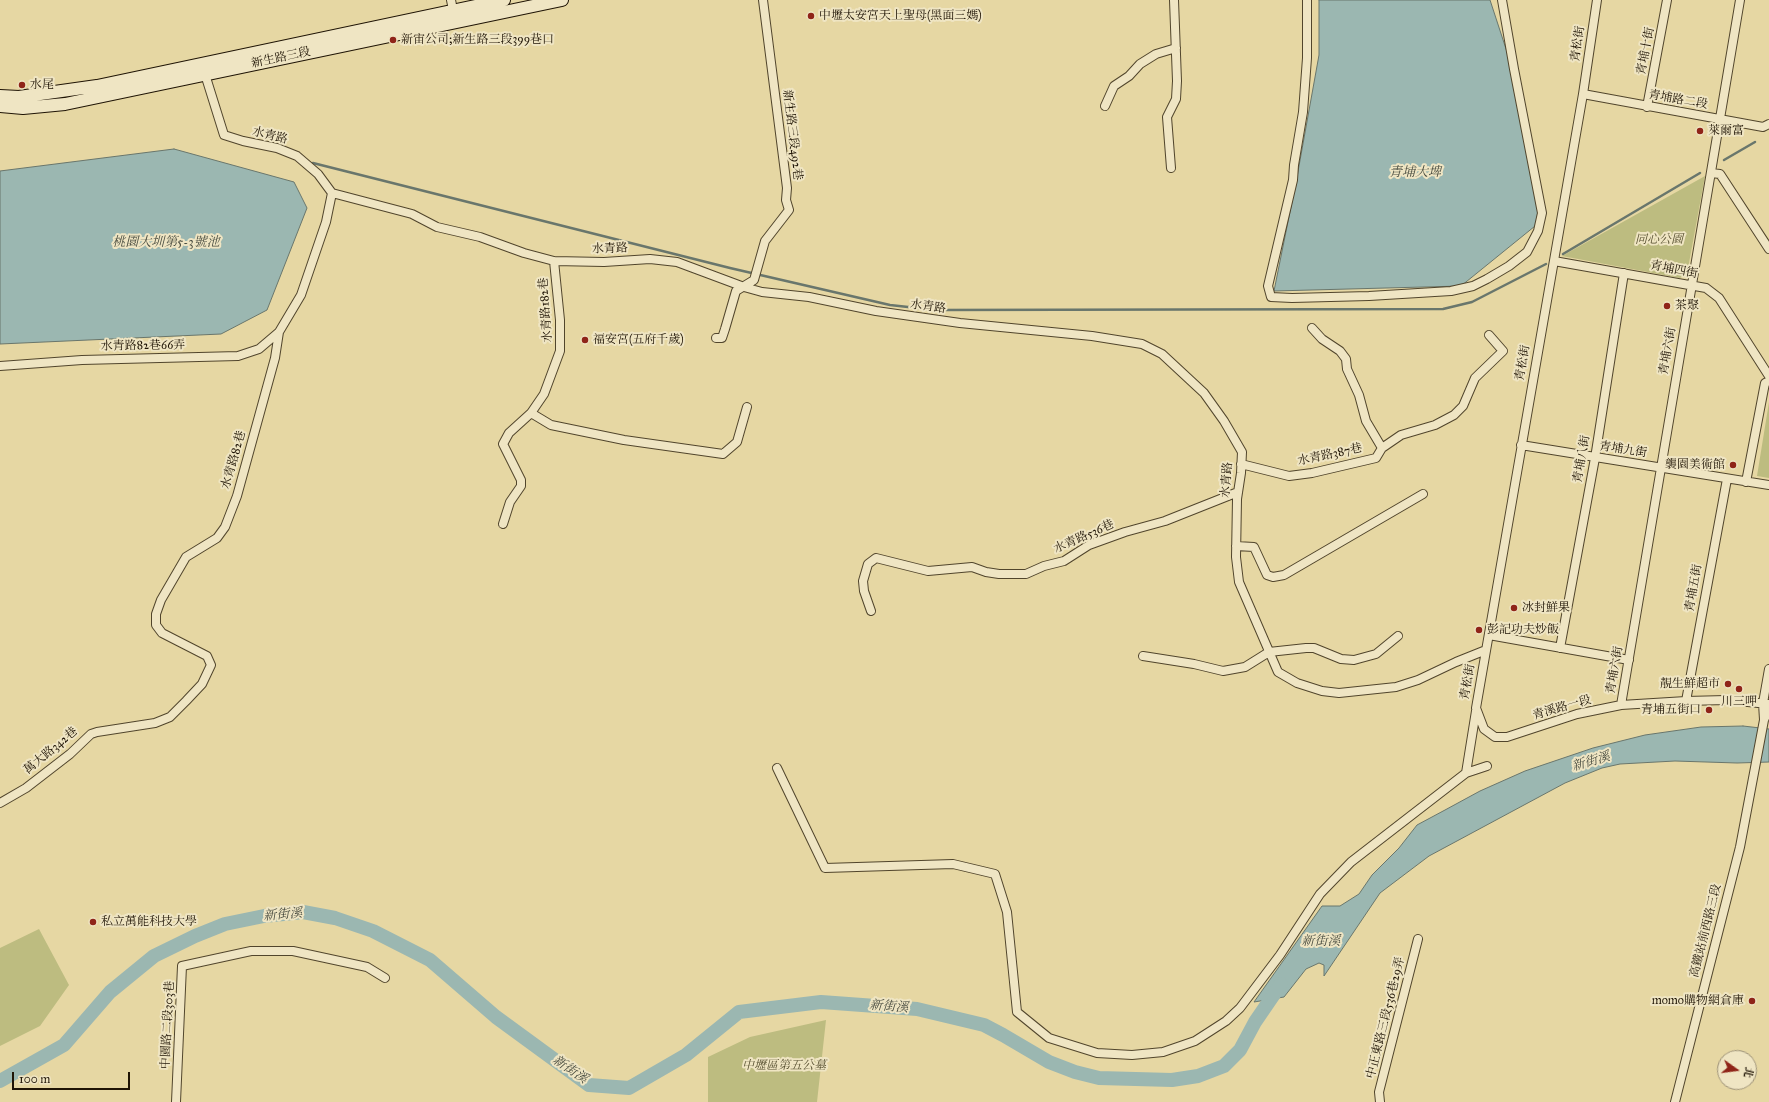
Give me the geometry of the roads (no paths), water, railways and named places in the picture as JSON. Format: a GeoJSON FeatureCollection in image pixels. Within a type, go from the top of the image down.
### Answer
{"type":"FeatureCollection","features":[{"type":"Feature","properties":{"kind":"main road","name":"新生路三段"},"geometry":{"type":"LineString","coordinates":[[0,106],[23,108],[65,104],[452,5],[504,0]]}},
{"type":"Feature","properties":{"kind":"main road","name":"新生路三段"},"geometry":{"type":"LineString","coordinates":[[0,96],[19,97],[203,69],[562,0]]}},
{"type":"Feature","properties":{"kind":"street","name":"新生路三段492巷"},"geometry":{"type":"LineString","coordinates":[[744,287],[754,280],[765,241],[789,210],[786,200],[787,188],[763,0]]}},
{"type":"Feature","properties":{"kind":"street"},"geometry":{"type":"LineString","coordinates":[[1171,168],[1167,117],[1176,99],[1177,82],[1174,0]]}},
{"type":"Feature","properties":{"kind":"street"},"geometry":{"type":"LineString","coordinates":[[1307,0],[1307,58],[1303,112],[1293,180],[1268,286],[1271,297],[1292,298],[1369,296],[1451,291],[1473,286],[1487,279],[1509,266],[1527,252],[1538,231],[1542,213],[1515,77],[1502,0]]}},
{"type":"Feature","properties":{"kind":"street","name":"青松街"},"geometry":{"type":"LineString","coordinates":[[1484,729],[1476,710],[1583,94],[1597,0]]}},
{"type":"Feature","properties":{"kind":"street","name":"青埔十街"},"geometry":{"type":"LineString","coordinates":[[1647,107],[1667,0]]}},
{"type":"Feature","properties":{"kind":"street","name":"青埔六街"},"geometry":{"type":"LineString","coordinates":[[1621,705],[1740,0]]}},
{"type":"Feature","properties":{"kind":"street"},"geometry":{"type":"LineString","coordinates":[[1105,106],[1114,86],[1129,76],[1140,64],[1156,54],[1176,48]]}},
{"type":"Feature","properties":{"kind":"street","name":"水青路"},"geometry":{"type":"LineString","coordinates":[[203,69],[224,135],[243,142],[276,148],[298,156],[318,174],[332,193],[412,214],[437,227],[480,237],[524,253],[554,261],[604,262],[650,259],[677,262],[744,287],[762,292],[809,297],[876,312],[960,323],[1092,336],[1142,344],[1162,354],[1204,393],[1224,421],[1242,452],[1238,492],[1236,546],[1239,582],[1278,672],[1297,683],[1322,691],[1339,693],[1403,685],[1418,680],[1486,650]]}},
{"type":"Feature","properties":{"kind":"street","name":"青埔路二段"},"geometry":{"type":"LineString","coordinates":[[1583,94],[1647,107],[1767,127]]}},
{"type":"Feature","properties":{"kind":"street"},"geometry":{"type":"LineString","coordinates":[[1711,173],[1720,174],[1769,249]]}},
{"type":"Feature","properties":{"kind":"street","name":"水青路82巷"},"geometry":{"type":"LineString","coordinates":[[202,684],[211,665],[207,656],[162,633],[156,625],[156,614],[162,600],[186,558],[217,538],[225,528],[237,496],[267,388],[275,358],[279,332],[301,295],[326,222],[332,193]]}},
{"type":"Feature","properties":{"kind":"street","name":"水青路182巷"},"geometry":{"type":"LineString","coordinates":[[504,524],[510,502],[521,486],[521,480],[503,444],[509,433],[531,413],[544,394],[560,351],[560,320],[554,261]]}},
{"type":"Feature","properties":{"kind":"street","name":"青埔四街"},"geometry":{"type":"LineString","coordinates":[[1554,261],[1706,288],[1719,298],[1769,376]]}},
{"type":"Feature","properties":{"kind":"street","name":"青埔八街"},"geometry":{"type":"LineString","coordinates":[[1560,648],[1595,458],[1624,273]]}},
{"type":"Feature","properties":{"kind":"street"},"geometry":{"type":"LineString","coordinates":[[716,338],[722,338],[736,291],[744,287]]}},
{"type":"Feature","properties":{"kind":"street"},"geometry":{"type":"LineString","coordinates":[[1312,328],[1322,339],[1340,351],[1346,359],[1347,369],[1360,395],[1366,421],[1382,448]]}},
{"type":"Feature","properties":{"kind":"street","name":"水青路82巷66弄"},"geometry":{"type":"LineString","coordinates":[[0,366],[82,360],[238,356],[259,349],[279,332]]}},
{"type":"Feature","properties":{"kind":"street","name":"水青路387巷"},"geometry":{"type":"LineString","coordinates":[[1241,464],[1289,476],[1312,473],[1376,458],[1382,448],[1401,435],[1435,425],[1454,415],[1463,406],[1475,378],[1503,351],[1489,336]]}},
{"type":"Feature","properties":{"kind":"street"},"geometry":{"type":"LineString","coordinates":[[1746,482],[1765,383],[1769,381]]}},
{"type":"Feature","properties":{"kind":"street"},"geometry":{"type":"LineString","coordinates":[[531,413],[551,425],[624,440],[724,454],[737,442],[747,407]]}},
{"type":"Feature","properties":{"kind":"street","name":"青埔九街"},"geometry":{"type":"LineString","coordinates":[[1521,446],[1769,486]]}},
{"type":"Feature","properties":{"kind":"street","name":"青埔五街"},"geometry":{"type":"LineString","coordinates":[[1686,701],[1726,479]]}},
{"type":"Feature","properties":{"kind":"street","name":"水青路536巷"},"geometry":{"type":"LineString","coordinates":[[871,611],[864,591],[864,581],[868,564],[876,558],[928,571],[972,567],[986,572],[999,574],[1026,574],[1044,566],[1064,561],[1089,545],[1125,532],[1165,521],[1238,492]]}},
{"type":"Feature","properties":{"kind":"street"},"geometry":{"type":"LineString","coordinates":[[1236,546],[1254,547],[1267,575],[1273,577],[1284,575],[1423,494]]}},
{"type":"Feature","properties":{"kind":"street"},"geometry":{"type":"LineString","coordinates":[[1489,635],[1629,660]]}},
{"type":"Feature","properties":{"kind":"street"},"geometry":{"type":"LineString","coordinates":[[1143,656],[1194,664],[1223,671],[1245,667],[1269,652],[1314,648],[1341,660],[1354,660],[1376,654],[1398,636]]}},
{"type":"Feature","properties":{"kind":"street","name":"高鐵站前西路三段"},"geometry":{"type":"LineString","coordinates":[[1675,1102],[1740,847],[1767,706],[1769,669]]}},
{"type":"Feature","properties":{"kind":"street","name":"萬大路342巷"},"geometry":{"type":"LineString","coordinates":[[0,803],[26,788],[70,754],[91,734],[155,724],[170,717],[202,684]]}},
{"type":"Feature","properties":{"kind":"street","name":"青溪路一段"},"geometry":{"type":"LineString","coordinates":[[1484,729],[1494,737],[1506,737],[1577,714],[1621,705],[1726,700],[1767,706]]}},
{"type":"Feature","properties":{"kind":"street"},"geometry":{"type":"LineString","coordinates":[[1466,773],[1476,710]]}},
{"type":"Feature","properties":{"kind":"street"},"geometry":{"type":"LineString","coordinates":[[777,768],[825,868],[953,864],[995,874],[1008,912],[1017,1012],[1049,1038],[1097,1053],[1132,1055],[1163,1052],[1195,1041],[1226,1021],[1240,1008],[1320,894],[1351,862],[1466,773],[1487,766]]}},
{"type":"Feature","properties":{"kind":"street","name":"中正東路三段536巷29弄"},"geometry":{"type":"LineString","coordinates":[[1380,1102],[1379,1092],[1418,939]]}},
{"type":"Feature","properties":{"kind":"street","name":"中園路二段303巷"},"geometry":{"type":"LineString","coordinates":[[176,1102],[182,966],[251,951],[293,951],[367,967],[385,978]]}},
{"type":"Feature","properties":{"kind":"water","name":"青埔大埤"},"geometry":{"type":"Polygon","coordinates":[[[1319,0],[1490,0],[1508,55],[1540,222],[1461,286],[1274,291],[1297,177],[1319,55],[1319,0]]]}},
{"type":"Feature","properties":{"kind":"water","name":"桃園大圳第5-3號池"},"geometry":{"type":"Polygon","coordinates":[[[174,149],[294,182],[307,208],[267,310],[221,334],[0,344],[0,171],[174,149]]]}},
{"type":"Feature","properties":{"kind":"water","name":"新街溪"},"geometry":{"type":"Polygon","coordinates":[[[1743,726],[1769,729],[1769,762],[1737,763],[1675,761],[1620,764],[1602,768],[1565,783],[1429,856],[1380,893],[1324,976],[1324,965],[1319,963],[1306,969],[1284,997],[1254,1002],[1322,906],[1340,906],[1359,894],[1372,875],[1399,848],[1417,825],[1480,791],[1525,771],[1593,748],[1645,735],[1701,727],[1743,726]]]}},
{"type":"Feature","properties":{"kind":"waterway"},"geometry":{"type":"LineString","coordinates":[[1724,160],[1755,142]]}},
{"type":"Feature","properties":{"kind":"waterway"},"geometry":{"type":"LineString","coordinates":[[313,163],[730,268],[890,305],[935,310],[1443,309],[1472,302],[1546,264]]}},
{"type":"Feature","properties":{"kind":"waterway"},"geometry":{"type":"LineString","coordinates":[[1563,254],[1700,173]]}},
{"type":"Feature","properties":{"kind":"waterway","name":"新街溪"},"geometry":{"type":"LineString","coordinates":[[0,1081],[64,1045],[110,992],[154,956],[195,936],[225,924],[264,916],[303,912],[335,918],[373,931],[430,960],[496,1017],[589,1085],[629,1088],[686,1055],[739,1012],[821,1002],[917,1009],[984,1025],[1049,1062],[1075,1072],[1099,1078],[1172,1080],[1198,1076],[1224,1066],[1240,1050],[1255,1022],[1281,984]]}},
{"type":"Feature","properties":{"kind":"place","name":"中壢太安宮天上聖母(黑面三媽)"},"geometry":{"type":"Point","coordinates":[811,16]}},
{"type":"Feature","properties":{"kind":"place","name":"新宙公司;新生路三段399巷口"},"geometry":{"type":"Point","coordinates":[393,40]}},
{"type":"Feature","properties":{"kind":"place","name":"水尾"},"geometry":{"type":"Point","coordinates":[22,85]}},
{"type":"Feature","properties":{"kind":"place","name":"萊爾富"},"geometry":{"type":"Point","coordinates":[1700,131]}},
{"type":"Feature","properties":{"kind":"place","name":"茶聚"},"geometry":{"type":"Point","coordinates":[1667,306]}},
{"type":"Feature","properties":{"kind":"place","name":"福安宮(五府千歲)"},"geometry":{"type":"Point","coordinates":[585,340]}},
{"type":"Feature","properties":{"kind":"place","name":"襲園美術館"},"geometry":{"type":"Point","coordinates":[1733,465]}},
{"type":"Feature","properties":{"kind":"place","name":"冰封鮮果"},"geometry":{"type":"Point","coordinates":[1514,608]}},
{"type":"Feature","properties":{"kind":"place","name":"彭記功夫炒飯"},"geometry":{"type":"Point","coordinates":[1479,630]}},
{"type":"Feature","properties":{"kind":"place","name":"靚生鮮超市"},"geometry":{"type":"Point","coordinates":[1728,684]}},
{"type":"Feature","properties":{"kind":"place","name":"川三呷"},"geometry":{"type":"Point","coordinates":[1739,689]}},
{"type":"Feature","properties":{"kind":"place","name":"青埔五街口"},"geometry":{"type":"Point","coordinates":[1709,710]}},
{"type":"Feature","properties":{"kind":"place","name":"私立萬能科技大學"},"geometry":{"type":"Point","coordinates":[93,922]}},
{"type":"Feature","properties":{"kind":"place","name":"momo購物網倉庫"},"geometry":{"type":"Point","coordinates":[1752,1001]}},
{"type":"Feature","properties":{"kind":"park label","name":"同心公園"},"geometry":{"type":"Point","coordinates":[1659,240]}},
{"type":"Feature","properties":{"kind":"park label","name":"中壢區第五公墓"},"geometry":{"type":"Point","coordinates":[784,1066]}}]}
